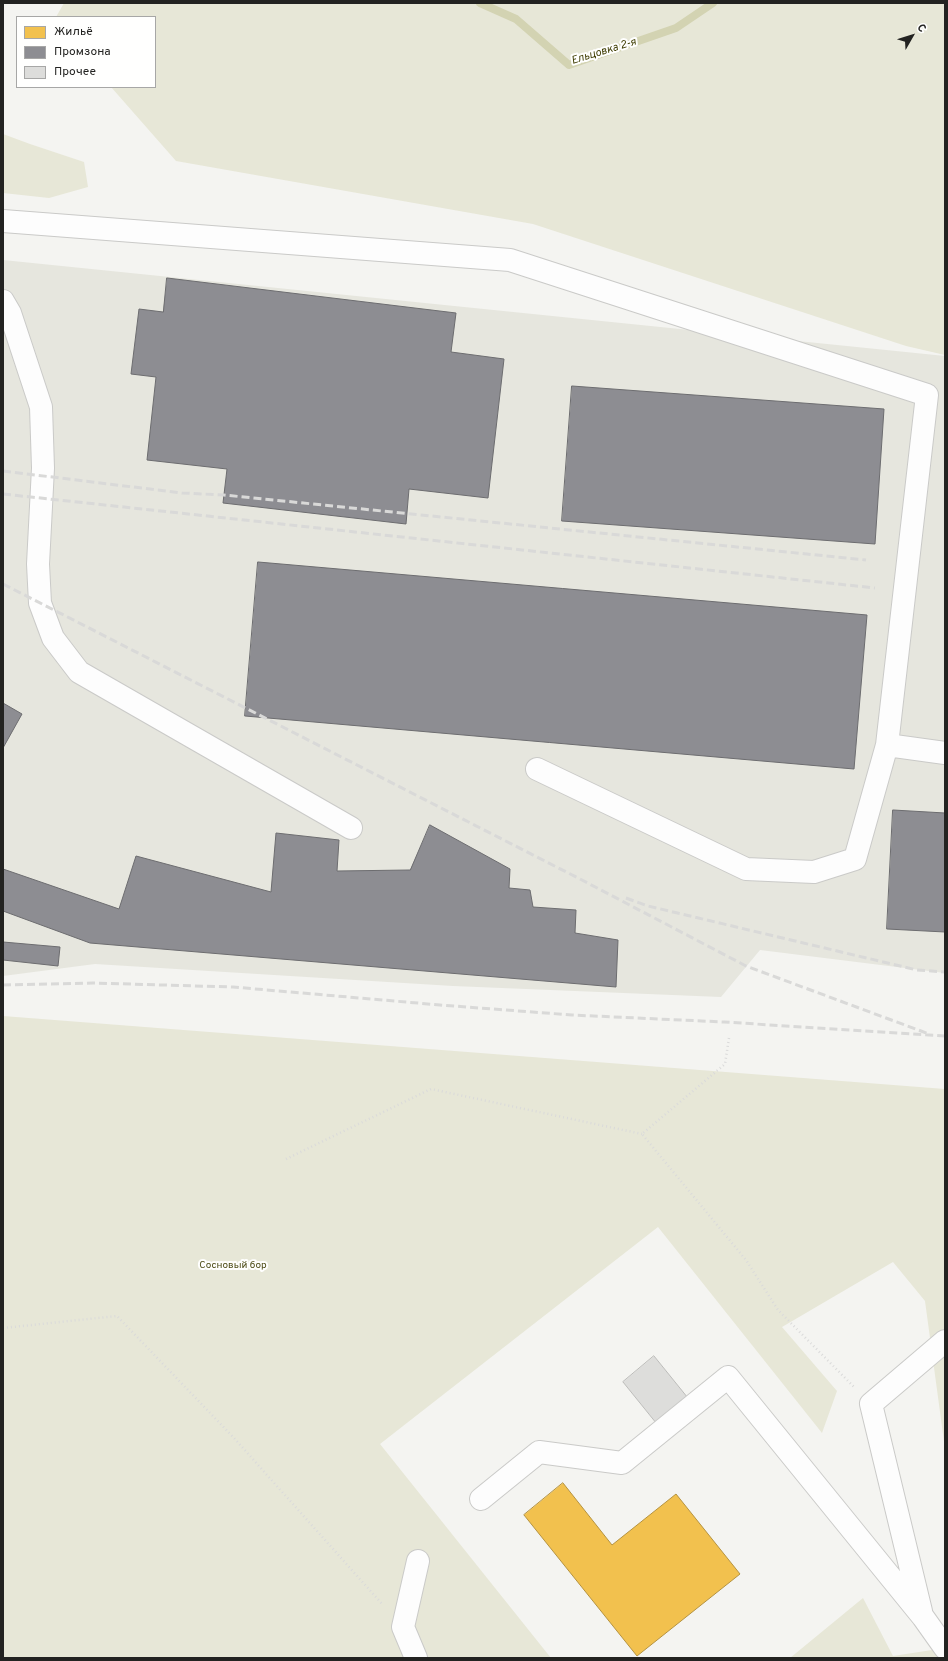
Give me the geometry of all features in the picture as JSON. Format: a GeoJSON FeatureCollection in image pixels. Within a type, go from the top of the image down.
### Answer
{"type":"FeatureCollection","features":[{"type":"Feature","properties":{"kind":"lane"},"geometry":{"type":"LineString","coordinates":[[3,221],[510,260],[936,396],[887,745],[855,859],[814,872],[746,869],[537,769]]}},
{"type":"Feature","properties":{"kind":"lane"},"geometry":{"type":"LineString","coordinates":[[3,301],[10,313],[41,407],[43,468],[38,564],[40,603],[54,638],[79,672],[351,828]]}},
{"type":"Feature","properties":{"kind":"lane"},"geometry":{"type":"LineString","coordinates":[[887,745],[945,753]]}},
{"type":"Feature","properties":{"kind":"lane"},"geometry":{"type":"LineString","coordinates":[[923,1617],[871,1404],[945,1341]]}},
{"type":"Feature","properties":{"kind":"lane"},"geometry":{"type":"LineString","coordinates":[[481,1499],[539,1452],[622,1463],[728,1377],[923,1617],[945,1648]]}},
{"type":"Feature","properties":{"kind":"lane"},"geometry":{"type":"LineString","coordinates":[[416,1658],[402,1627],[418,1561]]}},
{"type":"Feature","properties":{"kind":"path"},"geometry":{"type":"LineString","coordinates":[[642,1134],[725,1064],[729,1038]]}},
{"type":"Feature","properties":{"kind":"path"},"geometry":{"type":"LineString","coordinates":[[286,1159],[431,1088],[642,1134],[746,1260],[778,1310],[871,1404]]}},
{"type":"Feature","properties":{"kind":"path"},"geometry":{"type":"LineString","coordinates":[[3,1328],[117,1316],[234,1438],[402,1627]]}},
{"type":"Feature","properties":{"kind":"shaded area"},"geometry":{"type":"Polygon","coordinates":[[[3,260],[945,356],[945,973],[760,950],[721,997],[453,986],[95,964],[3,976],[3,260]]]}},
{"type":"Feature","properties":{"kind":"green space"},"geometry":{"type":"Polygon","coordinates":[[[64,3],[945,3],[945,355],[906,346],[533,224],[176,161],[112,88],[156,88],[156,16],[57,16],[64,3]]]}},
{"type":"Feature","properties":{"kind":"green space"},"geometry":{"type":"Polygon","coordinates":[[[3,134],[84,162],[88,187],[49,198],[3,193],[3,134]]]}},
{"type":"Feature","properties":{"kind":"green space","name":"Сосновый бор"},"geometry":{"type":"Polygon","coordinates":[[[3,1016],[945,1089],[945,1449],[925,1301],[893,1262],[782,1327],[837,1391],[822,1433],[658,1227],[380,1444],[551,1658],[3,1658],[3,1016]]]}},
{"type":"Feature","properties":{"kind":"green space"},"geometry":{"type":"Polygon","coordinates":[[[863,1598],[893,1656],[945,1648],[945,1658],[790,1658],[863,1598]]]}},
{"type":"Feature","properties":{"kind":"building: Жильё"},"geometry":{"type":"Polygon","coordinates":[[[563,1483],[612,1545],[676,1494],[740,1574],[637,1656],[524,1515],[563,1483]]]}},
{"type":"Feature","properties":{"kind":"building: Промзона"},"geometry":{"type":"Polygon","coordinates":[[[167,278],[456,313],[451,352],[504,359],[488,498],[409,489],[406,524],[223,503],[227,469],[147,460],[156,377],[131,374],[139,309],[163,312],[167,278]]]}},
{"type":"Feature","properties":{"kind":"building: Промзона"},"geometry":{"type":"Polygon","coordinates":[[[572,386],[884,409],[875,544],[562,521],[572,386]]]}},
{"type":"Feature","properties":{"kind":"building: Промзона"},"geometry":{"type":"Polygon","coordinates":[[[258,562],[867,615],[854,769],[245,716],[258,562]]]}},
{"type":"Feature","properties":{"kind":"building: Промзона"},"geometry":{"type":"Polygon","coordinates":[[[3,703],[22,714],[3,748],[3,703]]]}},
{"type":"Feature","properties":{"kind":"building: Промзона"},"geometry":{"type":"Polygon","coordinates":[[[893,810],[945,813],[945,932],[887,929],[893,810]]]}},
{"type":"Feature","properties":{"kind":"building: Промзона"},"geometry":{"type":"Polygon","coordinates":[[[430,825],[510,869],[509,888],[530,890],[533,907],[576,910],[575,933],[618,940],[616,987],[90,943],[3,911],[3,869],[119,909],[136,856],[271,892],[276,833],[339,840],[337,871],[410,870],[430,825]]]}},
{"type":"Feature","properties":{"kind":"building: Промзона"},"geometry":{"type":"Polygon","coordinates":[[[3,942],[60,947],[58,966],[3,960],[3,942]]]}},
{"type":"Feature","properties":{"kind":"building: Прочее"},"geometry":{"type":"Polygon","coordinates":[[[654,1356],[692,1403],[661,1429],[623,1382],[654,1356]]]}},
{"type":"Feature","properties":{"kind":"waterway","name":"Ельцовка 2-я"},"geometry":{"type":"LineString","coordinates":[[480,3],[516,19],[569,65],[676,28],[713,3]]}},
{"type":"Feature","properties":{"kind":"railway"},"geometry":{"type":"LineString","coordinates":[[3,471],[182,493],[224,495],[866,560]]}},
{"type":"Feature","properties":{"kind":"railway"},"geometry":{"type":"LineString","coordinates":[[3,494],[875,588]]}},
{"type":"Feature","properties":{"kind":"railway"},"geometry":{"type":"LineString","coordinates":[[3,584],[580,879],[746,966],[929,1034]]}},
{"type":"Feature","properties":{"kind":"railway"},"geometry":{"type":"LineString","coordinates":[[626,898],[648,906],[917,970],[945,972]]}},
{"type":"Feature","properties":{"kind":"railway"},"geometry":{"type":"LineString","coordinates":[[3,985],[93,983],[233,987],[572,1015],[724,1022],[945,1036]]}}]}
